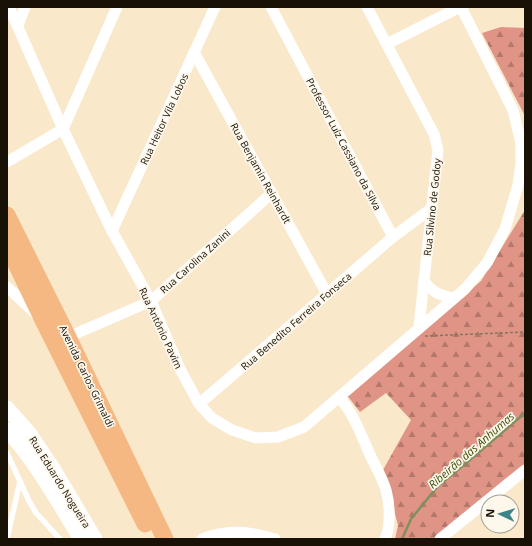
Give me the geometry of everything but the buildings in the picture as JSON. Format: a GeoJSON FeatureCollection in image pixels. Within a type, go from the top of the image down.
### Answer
{"type":"FeatureCollection","features":[{"type":"Feature","properties":{"kind":"main road","name":"Avenida Carlos Grimaldi"},"geometry":{"type":"LineString","coordinates":[[7,215],[68,336],[165,539]]}},
{"type":"Feature","properties":{"kind":"main road","name":"Avenida Carlos Grimaldi"},"geometry":{"type":"LineString","coordinates":[[7,245],[152,539]]}},
{"type":"Feature","properties":{"kind":"main road","name":"Rua Eduardo Nogueira"},"geometry":{"type":"LineString","coordinates":[[7,408],[30,433],[95,539]]}},
{"type":"Feature","properties":{"kind":"main road","name":"Rua Eduardo Nogueira"},"geometry":{"type":"LineString","coordinates":[[7,430],[20,444],[81,539]]}},
{"type":"Feature","properties":{"kind":"street","name":"Rua Antônio Pavim"},"geometry":{"type":"LineString","coordinates":[[9,7],[63,129],[112,231],[151,301],[180,369],[199,404],[212,418],[232,430],[256,438],[278,437],[304,427],[465,289],[487,263],[505,229],[518,184],[521,163],[521,143],[513,110],[461,7]]}},
{"type":"Feature","properties":{"kind":"street"},"geometry":{"type":"LineString","coordinates":[[18,25],[25,7]]}},
{"type":"Feature","properties":{"kind":"street"},"geometry":{"type":"LineString","coordinates":[[7,162],[63,129],[117,7]]}},
{"type":"Feature","properties":{"kind":"street","name":"Rua Heitor Vila Lobos"},"geometry":{"type":"LineString","coordinates":[[112,231],[215,7]]}},
{"type":"Feature","properties":{"kind":"street","name":"Professor Luíz Cassiano da Silva"},"geometry":{"type":"LineString","coordinates":[[272,7],[393,237]]}},
{"type":"Feature","properties":{"kind":"street","name":"Rua Silvino de Godoy"},"geometry":{"type":"LineString","coordinates":[[367,7],[434,134],[438,150],[419,327]]}},
{"type":"Feature","properties":{"kind":"street"},"geometry":{"type":"LineString","coordinates":[[386,44],[461,7]]}},
{"type":"Feature","properties":{"kind":"street","name":"Rua Benjamin Reinhardt"},"geometry":{"type":"LineString","coordinates":[[194,52],[327,294]]}},
{"type":"Feature","properties":{"kind":"street","name":"Rua Carolina Zanini"},"geometry":{"type":"LineString","coordinates":[[68,336],[151,301],[272,193]]}},
{"type":"Feature","properties":{"kind":"street"},"geometry":{"type":"LineString","coordinates":[[393,237],[432,208]]}},
{"type":"Feature","properties":{"kind":"street","name":"Rua Benedito Ferreira Fonseca"},"geometry":{"type":"LineString","coordinates":[[199,404],[393,237]]}},
{"type":"Feature","properties":{"kind":"street"},"geometry":{"type":"LineString","coordinates":[[424,281],[431,290],[440,295],[454,298]]}},
{"type":"Feature","properties":{"kind":"street"},"geometry":{"type":"LineString","coordinates":[[7,287],[43,320]]}},
{"type":"Feature","properties":{"kind":"street"},"geometry":{"type":"LineString","coordinates":[[339,396],[348,406],[386,489],[389,504],[389,521],[385,539]]}},
{"type":"Feature","properties":{"kind":"street"},"geometry":{"type":"LineString","coordinates":[[440,539],[525,470]]}},
{"type":"Feature","properties":{"kind":"street"},"geometry":{"type":"LineString","coordinates":[[202,539],[231,532],[254,533],[275,539]]}},
{"type":"Feature","properties":{"kind":"lane"},"geometry":{"type":"LineString","coordinates":[[7,453],[36,513],[60,539]]}},
{"type":"Feature","properties":{"kind":"lane"},"geometry":{"type":"LineString","coordinates":[[7,539],[20,481]]}},
{"type":"Feature","properties":{"kind":"path"},"geometry":{"type":"LineString","coordinates":[[408,337],[525,332]]}},
{"type":"Feature","properties":{"kind":"green space"},"geometry":{"type":"Polygon","coordinates":[[[501,27],[525,28],[525,116],[482,33],[501,27]]]}},
{"type":"Feature","properties":{"kind":"green space"},"geometry":{"type":"Polygon","coordinates":[[[525,210],[525,464],[489,494],[480,494],[480,501],[434,539],[395,539],[398,525],[383,470],[411,420],[386,393],[360,412],[346,394],[481,281],[525,210]]]}},
{"type":"Feature","properties":{"kind":"waterway","name":"Ribeirão das Anhumas"},"geometry":{"type":"LineString","coordinates":[[402,539],[411,519],[438,486],[525,413]]}}]}
